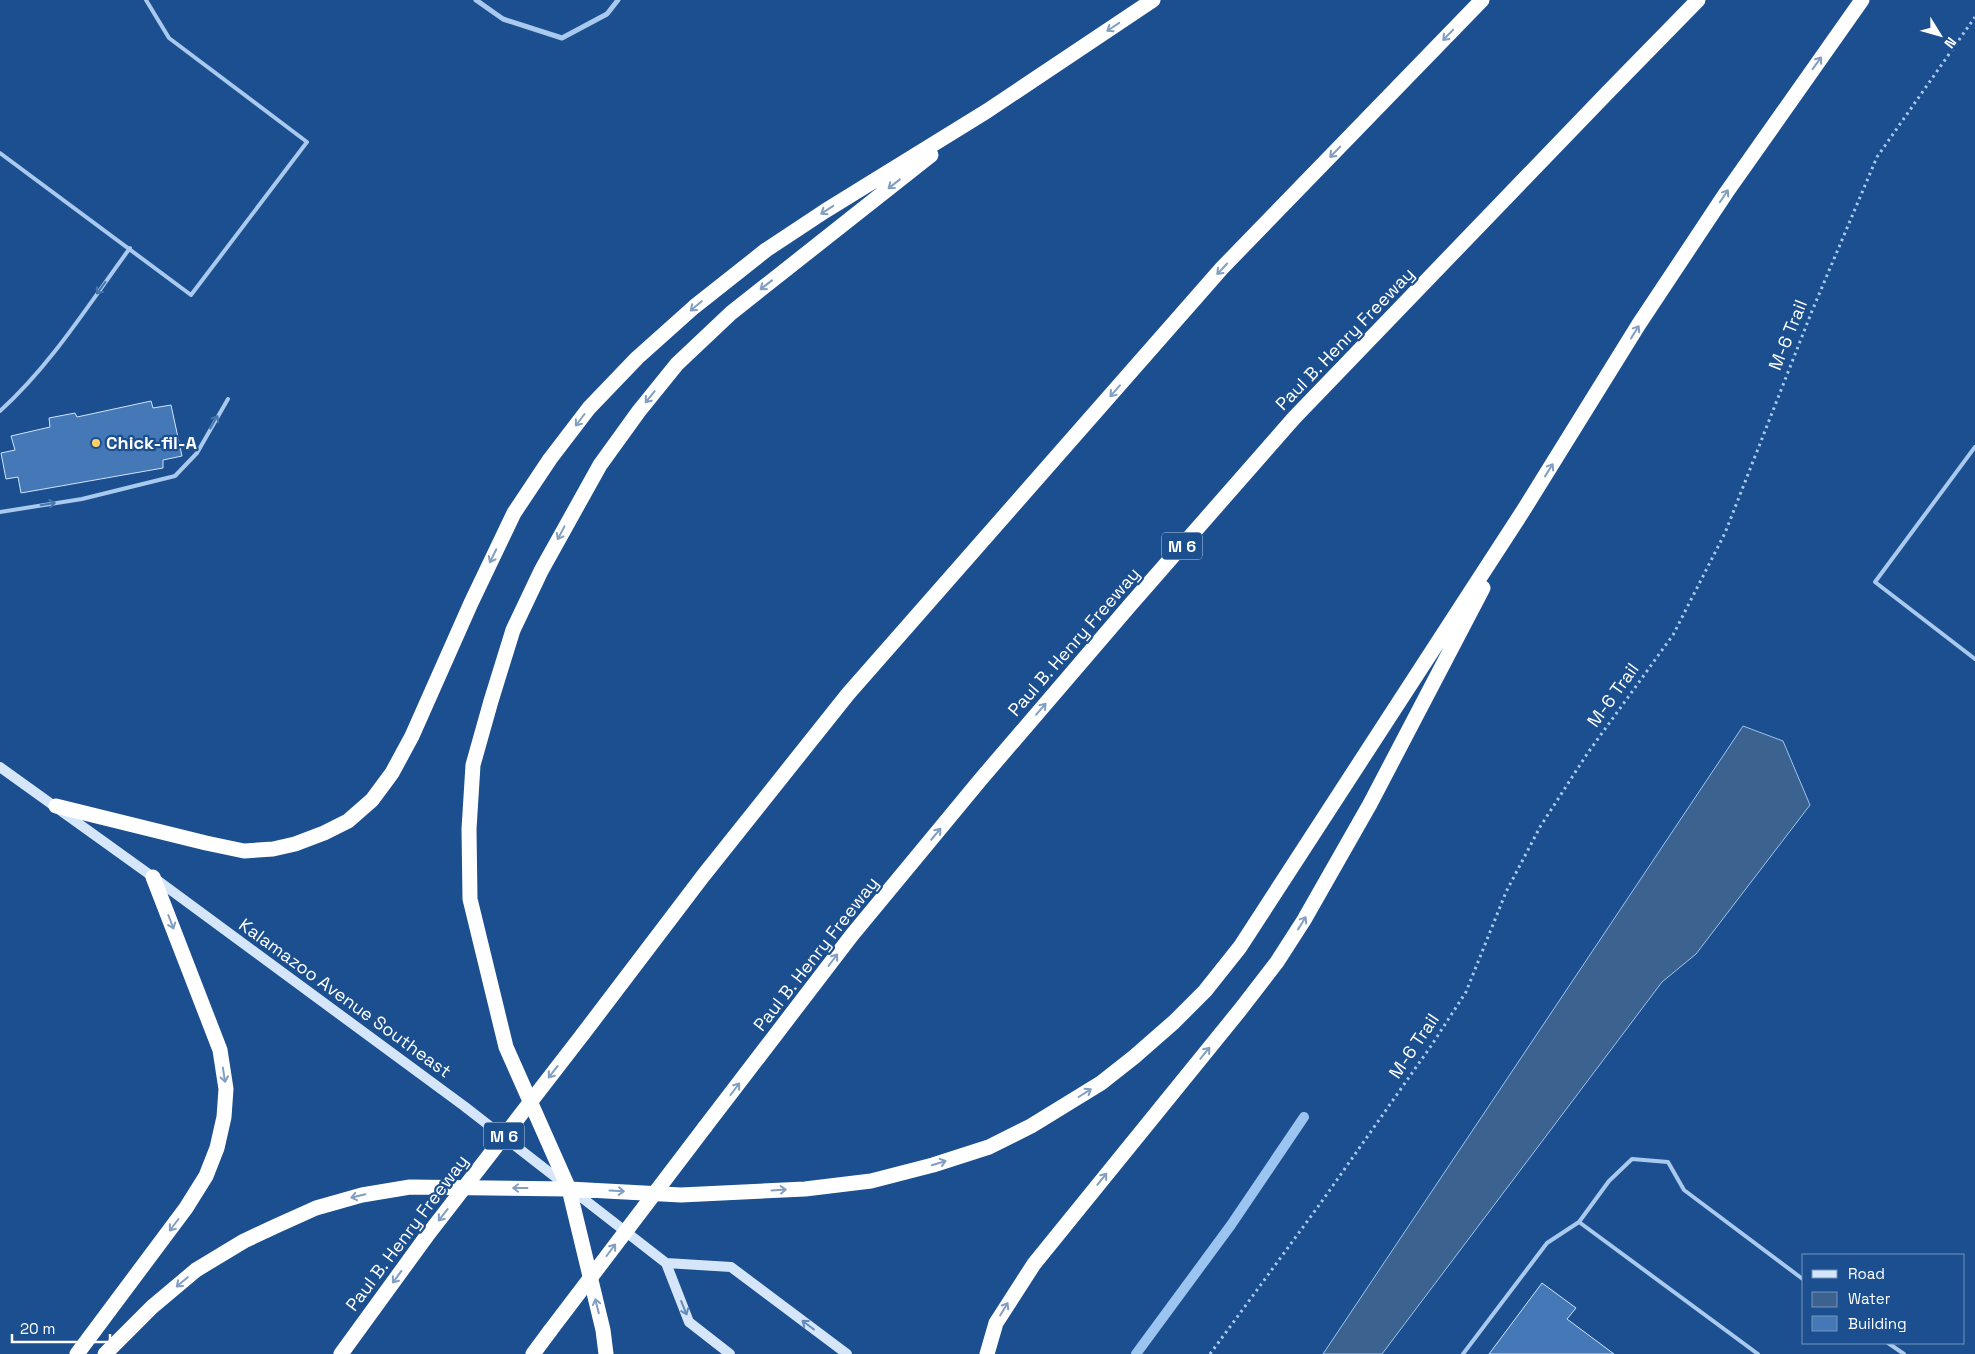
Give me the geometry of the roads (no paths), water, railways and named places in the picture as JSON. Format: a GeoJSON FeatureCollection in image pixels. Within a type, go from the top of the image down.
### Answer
{"type":"FeatureCollection","features":[{"type":"Feature","properties":{"kind":"highway"},"geometry":{"type":"LineString","coordinates":[[56,806],[244,851],[273,849],[295,844],[324,833],[348,820],[372,800],[392,773],[412,736],[471,603],[514,514],[550,459],[589,408],[637,358],[694,307],[766,250],[824,211],[987,111],[1154,0]]}},
{"type":"Feature","properties":{"kind":"highway","name":"Paul B. Henry Freeway"},"geometry":{"type":"LineString","coordinates":[[341,1354],[426,1237],[703,876],[854,687],[1222,268],[1482,0]]}},
{"type":"Feature","properties":{"kind":"highway","name":"Paul B. Henry Freeway"},"geometry":{"type":"LineString","coordinates":[[533,1354],[852,935],[981,779],[1131,604],[1294,418],[1698,0]]}},
{"type":"Feature","properties":{"kind":"highway"},"geometry":{"type":"LineString","coordinates":[[105,1354],[152,1307],[196,1270],[244,1241],[316,1208],[362,1195],[410,1187],[568,1188],[681,1195],[727,1194],[805,1189],[870,1181],[933,1165],[989,1147],[1031,1126],[1101,1083],[1174,1022],[1205,991],[1240,948],[1523,511],[1640,324],[1726,193],[1862,0]]}},
{"type":"Feature","properties":{"kind":"highway"},"geometry":{"type":"LineString","coordinates":[[606,1354],[603,1330],[568,1188],[506,1047],[470,900],[469,829],[473,765],[513,630],[546,562],[600,465],[638,411],[677,364],[731,313],[987,111]]}},
{"type":"Feature","properties":{"kind":"highway"},"geometry":{"type":"LineString","coordinates":[[987,1354],[996,1323],[1034,1264],[1240,1010],[1277,962],[1298,929],[1370,804],[1523,511]]}},
{"type":"Feature","properties":{"kind":"highway"},"geometry":{"type":"LineString","coordinates":[[77,1354],[186,1208],[206,1176],[217,1148],[224,1117],[226,1089],[220,1050],[153,876]]}},
{"type":"Feature","properties":{"kind":"main road","name":"Kalamazoo Avenue Southeast"},"geometry":{"type":"LineString","coordinates":[[0,767],[153,876],[464,1106],[666,1263]]}},
{"type":"Feature","properties":{"kind":"main road"},"geometry":{"type":"LineString","coordinates":[[730,1354],[689,1322],[666,1263],[731,1267],[846,1354]]}},
{"type":"Feature","properties":{"kind":"street"},"geometry":{"type":"LineString","coordinates":[[476,0],[503,20],[562,38],[607,14],[618,0]]}},
{"type":"Feature","properties":{"kind":"lane"},"geometry":{"type":"LineString","coordinates":[[0,153],[191,295],[307,142],[170,38],[146,0]]}},
{"type":"Feature","properties":{"kind":"lane"},"geometry":{"type":"LineString","coordinates":[[0,411],[16,397],[62,342],[130,248]]}},
{"type":"Feature","properties":{"kind":"lane"},"geometry":{"type":"LineString","coordinates":[[0,512],[82,499],[175,476],[197,453],[228,399]]}},
{"type":"Feature","properties":{"kind":"lane"},"geometry":{"type":"LineString","coordinates":[[1975,448],[1875,582],[1975,659]]}},
{"type":"Feature","properties":{"kind":"lane"},"geometry":{"type":"LineString","coordinates":[[1464,1354],[1547,1243],[1579,1222],[1609,1181],[1632,1160],[1668,1162],[1684,1190],[1802,1278]]}},
{"type":"Feature","properties":{"kind":"lane"},"geometry":{"type":"LineString","coordinates":[[1579,1222],[1758,1354]]}},
{"type":"Feature","properties":{"kind":"lane"},"geometry":{"type":"LineString","coordinates":[[1889,1344],[1904,1354]]}},
{"type":"Feature","properties":{"kind":"water"},"geometry":{"type":"Polygon","coordinates":[[[1743,726],[1783,741],[1810,805],[1696,954],[1662,982],[1382,1354],[1323,1354],[1743,726]]]}},
{"type":"Feature","properties":{"kind":"waterway"},"geometry":{"type":"LineString","coordinates":[[1136,1354],[1231,1225],[1304,1117]]}},
{"type":"Feature","properties":{"kind":"place","name":"Chick-fil-A"},"geometry":{"type":"Point","coordinates":[96,443]}}]}
